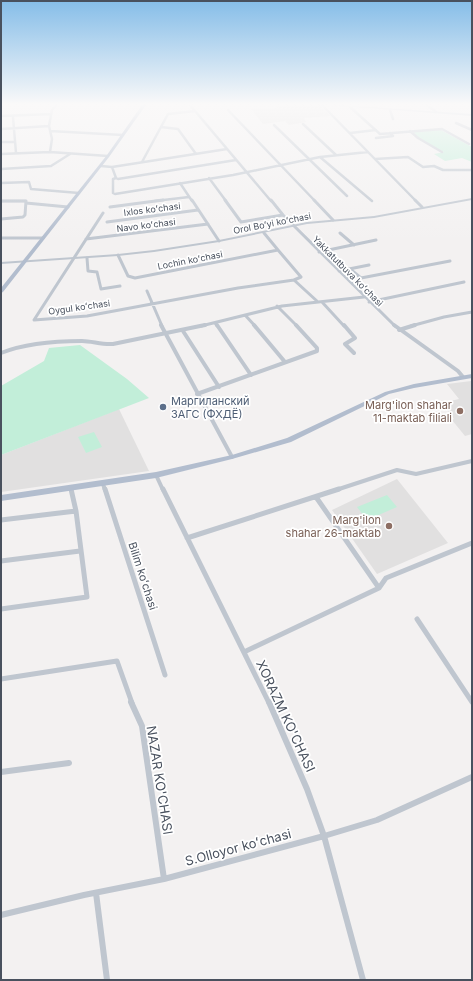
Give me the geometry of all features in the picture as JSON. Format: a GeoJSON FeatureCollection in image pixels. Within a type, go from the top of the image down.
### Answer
{"type":"FeatureCollection","features":[{"type":"Feature","properties":{"kind":"main road"},"geometry":{"type":"LineString","coordinates":[[1,291],[112,151]]}},
{"type":"Feature","properties":{"kind":"main road"},"geometry":{"type":"LineString","coordinates":[[1,498],[156,475],[232,457],[290,440],[388,393],[414,386],[472,376]]}},
{"type":"Feature","properties":{"kind":"street"},"geometry":{"type":"LineString","coordinates":[[142,162],[148,151]]}},
{"type":"Feature","properties":{"kind":"street"},"geometry":{"type":"LineString","coordinates":[[101,166],[112,167],[216,151]]}},
{"type":"Feature","properties":{"kind":"street","name":"Yakkatutbuva koʻchasi"},"geometry":{"type":"LineString","coordinates":[[228,151],[283,215],[364,298],[399,330],[458,371],[463,377]]}},
{"type":"Feature","properties":{"kind":"street"},"geometry":{"type":"LineString","coordinates":[[266,151],[333,220]]}},
{"type":"Feature","properties":{"kind":"street"},"geometry":{"type":"LineString","coordinates":[[300,151],[347,196]]}},
{"type":"Feature","properties":{"kind":"street"},"geometry":{"type":"LineString","coordinates":[[332,151],[336,154]]}},
{"type":"Feature","properties":{"kind":"street"},"geometry":{"type":"LineString","coordinates":[[1,154],[50,152],[108,156]]}},
{"type":"Feature","properties":{"kind":"street"},"geometry":{"type":"LineString","coordinates":[[236,160],[116,178],[113,179],[113,193],[115,194],[246,172],[336,154],[368,152],[422,207]]}},
{"type":"Feature","properties":{"kind":"street"},"geometry":{"type":"LineString","coordinates":[[1,169],[51,166],[70,154]]}},
{"type":"Feature","properties":{"kind":"street"},"geometry":{"type":"LineString","coordinates":[[320,157],[372,201]]}},
{"type":"Feature","properties":{"kind":"street"},"geometry":{"type":"LineString","coordinates":[[375,159],[408,157],[423,167],[434,166],[443,170],[472,170]]}},
{"type":"Feature","properties":{"kind":"street"},"geometry":{"type":"LineString","coordinates":[[112,167],[116,178]]}},
{"type":"Feature","properties":{"kind":"street"},"geometry":{"type":"LineString","coordinates":[[209,178],[241,222],[283,215]]}},
{"type":"Feature","properties":{"kind":"street"},"geometry":{"type":"LineString","coordinates":[[1,183],[29,182],[30,188],[79,193]]}},
{"type":"Feature","properties":{"kind":"street"},"geometry":{"type":"LineString","coordinates":[[180,183],[219,241]]}},
{"type":"Feature","properties":{"kind":"street"},"geometry":{"type":"LineString","coordinates":[[110,207],[189,197]]}},
{"type":"Feature","properties":{"kind":"street","name":"Orol Boʻyi koʻchasi"},"geometry":{"type":"LineString","coordinates":[[1,263],[118,255],[219,241],[333,220],[374,217],[472,199]]}},
{"type":"Feature","properties":{"kind":"street"},"geometry":{"type":"LineString","coordinates":[[1,201],[25,200],[26,203],[68,207]]}},
{"type":"Feature","properties":{"kind":"street"},"geometry":{"type":"LineString","coordinates":[[1,219],[23,217],[25,215],[26,203]]}},
{"type":"Feature","properties":{"kind":"street","name":"Ixlos koʻchasi"},"geometry":{"type":"LineString","coordinates":[[107,222],[198,210]]}},
{"type":"Feature","properties":{"kind":"street"},"geometry":{"type":"LineString","coordinates":[[74,258],[103,213]]}},
{"type":"Feature","properties":{"kind":"street","name":"Navo koʻchasi"},"geometry":{"type":"LineString","coordinates":[[86,239],[208,224]]}},
{"type":"Feature","properties":{"kind":"street"},"geometry":{"type":"LineString","coordinates":[[264,233],[301,277],[294,280]]}},
{"type":"Feature","properties":{"kind":"street"},"geometry":{"type":"LineString","coordinates":[[340,233],[354,244]]}},
{"type":"Feature","properties":{"kind":"street"},"geometry":{"type":"LineString","coordinates":[[1,238],[43,238]]}},
{"type":"Feature","properties":{"kind":"street"},"geometry":{"type":"LineString","coordinates":[[319,252],[376,240]]}},
{"type":"Feature","properties":{"kind":"street","name":"Lochin koʻchasi"},"geometry":{"type":"LineString","coordinates":[[118,255],[128,276],[133,278],[278,250]]}},
{"type":"Feature","properties":{"kind":"street","name":"Oygul koʻchasi"},"geometry":{"type":"LineString","coordinates":[[74,258],[34,320],[78,317],[152,303],[294,280]]}},
{"type":"Feature","properties":{"kind":"street"},"geometry":{"type":"LineString","coordinates":[[88,258],[88,271],[97,272],[101,289],[120,286]]}},
{"type":"Feature","properties":{"kind":"street"},"geometry":{"type":"LineString","coordinates":[[350,269],[361,278],[450,261]]}},
{"type":"Feature","properties":{"kind":"street"},"geometry":{"type":"LineString","coordinates":[[338,271],[368,265]]}},
{"type":"Feature","properties":{"kind":"street"},"geometry":{"type":"LineString","coordinates":[[294,280],[320,302],[355,338],[346,344],[354,353]]}},
{"type":"Feature","properties":{"kind":"street"},"geometry":{"type":"LineString","coordinates":[[369,302],[464,282]]}},
{"type":"Feature","properties":{"kind":"street"},"geometry":{"type":"LineString","coordinates":[[147,291],[165,335],[232,457]]}},
{"type":"Feature","properties":{"kind":"street"},"geometry":{"type":"LineString","coordinates":[[1,353],[26,346],[79,341],[105,345],[183,331],[277,306],[364,298]]}},
{"type":"Feature","properties":{"kind":"street"},"geometry":{"type":"LineString","coordinates":[[197,394],[314,353],[318,350],[277,306]]}},
{"type":"Feature","properties":{"kind":"street"},"geometry":{"type":"LineString","coordinates":[[399,330],[444,317],[472,312]]}},
{"type":"Feature","properties":{"kind":"street"},"geometry":{"type":"LineString","coordinates":[[245,315],[285,362]]}},
{"type":"Feature","properties":{"kind":"street"},"geometry":{"type":"LineString","coordinates":[[215,323],[251,375]]}},
{"type":"Feature","properties":{"kind":"street"},"geometry":{"type":"LineString","coordinates":[[183,331],[219,387]]}},
{"type":"Feature","properties":{"kind":"street"},"geometry":{"type":"LineString","coordinates":[[187,538],[397,470],[416,474],[451,464],[472,461]]}},
{"type":"Feature","properties":{"kind":"street","name":"XORAZM KO'CHASI"},"geometry":{"type":"LineString","coordinates":[[156,475],[271,707],[308,791],[324,836],[363,980]]}},
{"type":"Feature","properties":{"kind":"street","name":"Bilim koʻchasi"},"geometry":{"type":"LineString","coordinates":[[103,484],[165,675]]}},
{"type":"Feature","properties":{"kind":"street"},"geometry":{"type":"LineString","coordinates":[[1,609],[87,597],[76,511],[71,488]]}},
{"type":"Feature","properties":{"kind":"street"},"geometry":{"type":"LineString","coordinates":[[316,497],[379,588]]}},
{"type":"Feature","properties":{"kind":"street"},"geometry":{"type":"LineString","coordinates":[[1,520],[76,511]]}},
{"type":"Feature","properties":{"kind":"street"},"geometry":{"type":"LineString","coordinates":[[244,652],[379,588],[386,578],[472,543]]}},
{"type":"Feature","properties":{"kind":"street"},"geometry":{"type":"LineString","coordinates":[[1,561],[80,551]]}},
{"type":"Feature","properties":{"kind":"street"},"geometry":{"type":"LineString","coordinates":[[417,619],[472,702]]}},
{"type":"Feature","properties":{"kind":"street","name":"NAZAR KO'CHASI"},"geometry":{"type":"LineString","coordinates":[[1,679],[117,661],[129,696],[142,726],[164,879]]}},
{"type":"Feature","properties":{"kind":"street"},"geometry":{"type":"LineString","coordinates":[[1,772],[69,763]]}},
{"type":"Feature","properties":{"kind":"street","name":"S.Olloyor koʻchasi"},"geometry":{"type":"LineString","coordinates":[[1,914],[164,879],[324,836],[376,820],[472,777]]}},
{"type":"Feature","properties":{"kind":"street"},"geometry":{"type":"LineString","coordinates":[[96,893],[107,980]]}},
{"type":"Feature","properties":{"kind":"shaded area","name":"Marg'ilon shahar 11-maktab filiali"},"geometry":{"type":"Polygon","coordinates":[[[471,381],[472,434],[465,436],[452,420],[454,419],[442,403],[459,399],[447,384],[471,381]]]}},
{"type":"Feature","properties":{"kind":"shaded area"},"geometry":{"type":"Polygon","coordinates":[[[119,409],[149,471],[1,492],[1,455],[119,409]]]}},
{"type":"Feature","properties":{"kind":"shaded area","name":"Marg'ilon shahar 26-maktab"},"geometry":{"type":"Polygon","coordinates":[[[397,479],[448,543],[377,574],[332,510],[397,479]]]}},
{"type":"Feature","properties":{"kind":"green space"},"geometry":{"type":"Polygon","coordinates":[[[442,151],[472,151],[472,162],[462,158],[445,161],[434,154],[444,152],[442,151]]]}},
{"type":"Feature","properties":{"kind":"green space"},"geometry":{"type":"Polygon","coordinates":[[[80,345],[127,379],[149,398],[1,455],[1,386],[44,361],[49,348],[80,345]]]}},
{"type":"Feature","properties":{"kind":"green space"},"geometry":{"type":"Polygon","coordinates":[[[94,432],[102,447],[86,453],[78,437],[94,432]]]}},
{"type":"Feature","properties":{"kind":"green space"},"geometry":{"type":"Polygon","coordinates":[[[387,495],[397,507],[367,520],[357,507],[387,495]]]}},
{"type":"Feature","properties":{"kind":"place","name":"Маргиланский ЗАГС (ФХДЁ)"},"geometry":{"type":"Point","coordinates":[163,407]}},
{"type":"Feature","properties":{"kind":"place","name":"Marg'ilon shahar 11-maktab filiali"},"geometry":{"type":"Point","coordinates":[460,411]}},
{"type":"Feature","properties":{"kind":"place","name":"Marg'ilon shahar 26-maktab"},"geometry":{"type":"Point","coordinates":[389,526]}}]}
